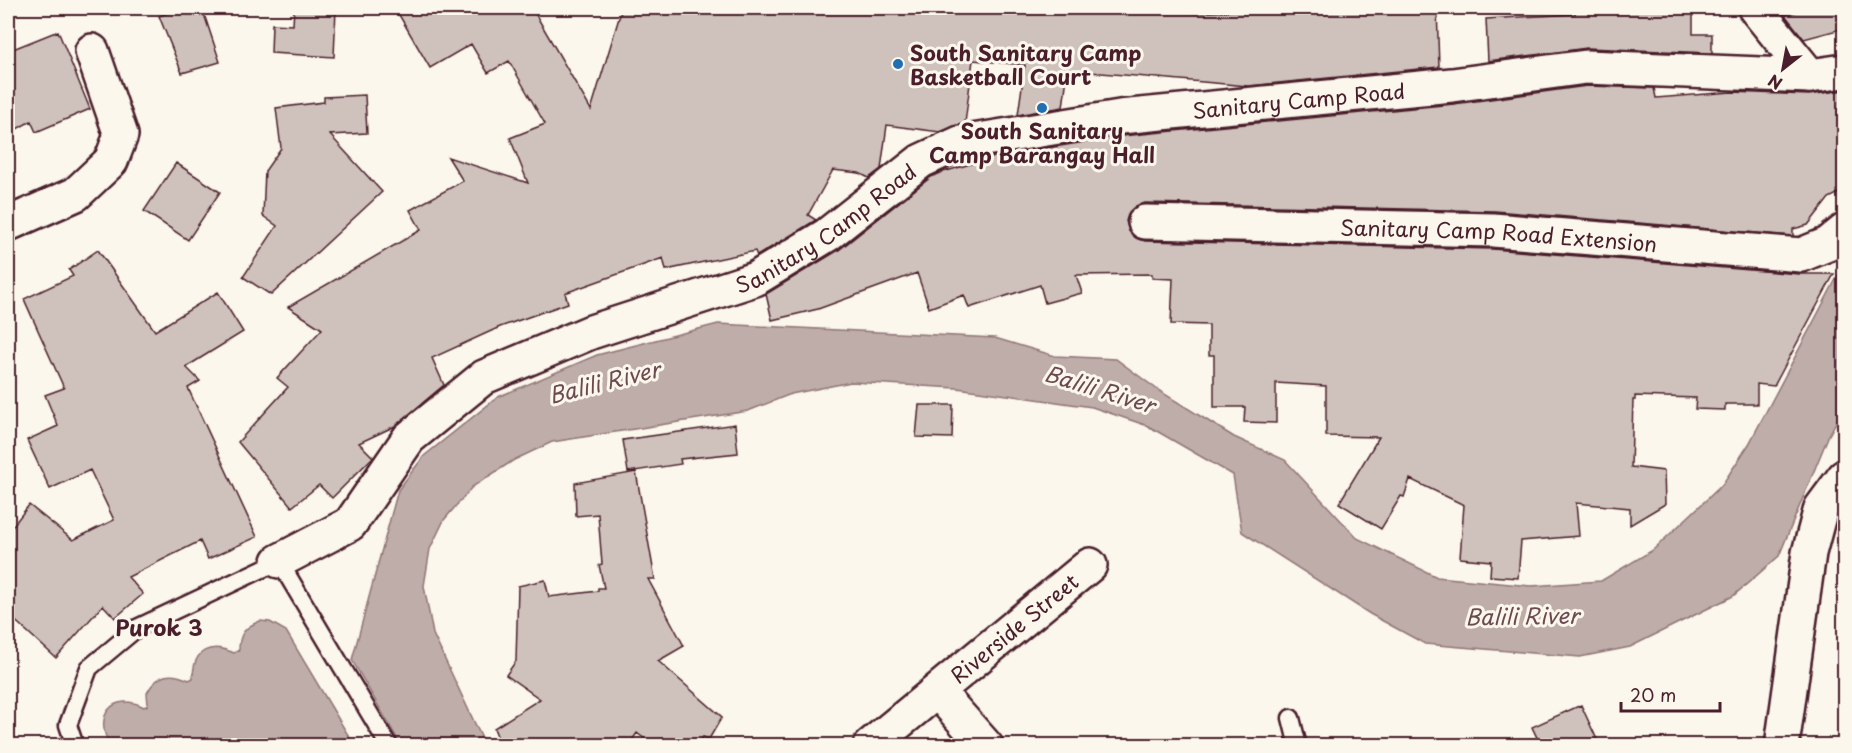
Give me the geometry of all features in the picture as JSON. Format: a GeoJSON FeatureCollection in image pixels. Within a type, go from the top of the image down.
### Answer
{"type":"FeatureCollection","features":[{"type":"Feature","properties":{"kind":"street"},"geometry":{"type":"LineString","coordinates":[[1755,8],[1810,76]]}},
{"type":"Feature","properties":{"kind":"street"},"geometry":{"type":"LineString","coordinates":[[8,224],[76,194],[111,161],[121,135],[92,51]]}},
{"type":"Feature","properties":{"kind":"street","name":"Sanitary Camp Road"},"geometry":{"type":"LineString","coordinates":[[279,561],[350,524],[409,438],[484,376],[591,332],[755,279],[827,235],[921,161],[960,142],[1120,117],[1452,85],[1586,67],[1810,76],[1845,71]]}},
{"type":"Feature","properties":{"kind":"street","name":"Sanitary Camp Road Extension"},"geometry":{"type":"LineString","coordinates":[[1145,222],[1493,230],[1801,255],[1828,244],[1845,231]]}},
{"type":"Feature","properties":{"kind":"street"},"geometry":{"type":"LineString","coordinates":[[1782,746],[1809,553],[1821,508],[1845,477]]}},
{"type":"Feature","properties":{"kind":"street","name":"Riverside Street"},"geometry":{"type":"LineString","coordinates":[[870,746],[1090,566]]}},
{"type":"Feature","properties":{"kind":"street","name":"Riverside Street"},"geometry":{"type":"LineString","coordinates":[[938,692],[986,746]]}},
{"type":"Feature","properties":{"kind":"lane"},"geometry":{"type":"LineString","coordinates":[[75,746],[68,724],[89,668],[137,628],[279,561],[389,746]]}},
{"type":"Feature","properties":{"kind":"lane"},"geometry":{"type":"LineString","coordinates":[[1291,718],[1298,746]]}},
{"type":"Feature","properties":{"kind":"water","name":"Balili River"},"geometry":{"type":"Polygon","coordinates":[[[1844,264],[1844,407],[1828,437],[1779,556],[1733,596],[1630,647],[1580,657],[1425,644],[1370,614],[1242,532],[1233,475],[1148,426],[1092,407],[957,388],[851,382],[791,394],[748,411],[552,442],[514,460],[472,487],[444,520],[430,549],[424,586],[433,634],[485,745],[401,745],[352,660],[398,490],[424,456],[498,397],[597,355],[718,324],[995,338],[1055,356],[1116,359],[1158,390],[1234,437],[1285,460],[1357,538],[1437,577],[1531,586],[1601,581],[1653,550],[1722,485],[1749,444],[1844,264]]]}},
{"type":"Feature","properties":{"kind":"water"},"geometry":{"type":"Polygon","coordinates":[[[260,621],[270,622],[286,631],[354,745],[110,745],[105,735],[105,716],[115,705],[123,702],[144,707],[148,705],[147,693],[160,678],[170,675],[189,680],[193,678],[196,661],[204,651],[217,648],[234,653],[239,650],[244,632],[260,621]]]}},
{"type":"Feature","properties":{"kind":"building"},"geometry":{"type":"Polygon","coordinates":[[[184,8],[202,8],[220,62],[182,73],[159,16],[184,8]]]}},
{"type":"Feature","properties":{"kind":"building"},"geometry":{"type":"Polygon","coordinates":[[[294,8],[336,8],[334,57],[271,53],[272,24],[293,25],[294,8]]]}},
{"type":"Feature","properties":{"kind":"building"},"geometry":{"type":"Polygon","coordinates":[[[395,8],[532,8],[591,110],[622,8],[1193,8],[1193,13],[1290,8],[1437,8],[1439,67],[1248,86],[1068,70],[1063,107],[1018,115],[1025,65],[973,60],[965,123],[940,132],[887,125],[881,169],[869,178],[859,173],[833,170],[808,215],[816,220],[757,256],[755,251],[666,270],[663,258],[565,293],[568,303],[500,327],[432,358],[444,385],[395,426],[359,443],[373,457],[332,498],[319,485],[292,507],[238,442],[288,387],[277,378],[322,329],[288,307],[421,230],[410,210],[463,181],[448,157],[528,183],[510,138],[545,124],[509,61],[488,73],[471,44],[430,68],[395,8]]]}},
{"type":"Feature","properties":{"kind":"building"},"geometry":{"type":"Polygon","coordinates":[[[1575,8],[1693,8],[1693,34],[1712,34],[1712,53],[1587,48],[1488,61],[1486,19],[1575,14],[1575,8]]]}},
{"type":"Feature","properties":{"kind":"building"},"geometry":{"type":"Polygon","coordinates":[[[1809,8],[1845,8],[1845,28],[1804,39],[1785,15],[1809,8]]]}},
{"type":"Feature","properties":{"kind":"building"},"geometry":{"type":"Polygon","coordinates":[[[58,31],[90,109],[36,132],[31,121],[8,134],[8,51],[58,31]]]}},
{"type":"Feature","properties":{"kind":"building"},"geometry":{"type":"Polygon","coordinates":[[[1587,86],[1654,88],[1656,98],[1732,92],[1809,95],[1845,90],[1845,190],[1829,198],[1808,225],[1793,229],[1793,236],[1495,211],[1145,203],[1129,212],[1126,221],[1129,231],[1136,238],[1145,241],[1492,249],[1799,274],[1834,274],[1774,386],[1757,384],[1757,404],[1725,404],[1725,410],[1695,409],[1696,398],[1635,396],[1631,467],[1664,471],[1665,504],[1630,525],[1630,508],[1576,503],[1579,536],[1521,541],[1518,578],[1490,576],[1491,561],[1460,558],[1464,505],[1410,479],[1404,497],[1401,496],[1381,529],[1339,503],[1379,437],[1326,436],[1326,386],[1276,383],[1276,423],[1244,422],[1245,407],[1214,407],[1214,355],[1209,355],[1209,325],[1171,324],[1173,279],[1152,278],[1152,274],[1076,275],[1082,293],[1045,303],[1040,285],[969,308],[964,295],[929,308],[917,273],[818,309],[772,320],[766,294],[839,250],[931,177],[998,156],[1122,136],[1454,104],[1587,86]]]}},
{"type":"Feature","properties":{"kind":"building"},"geometry":{"type":"Polygon","coordinates":[[[365,95],[367,133],[330,135],[382,192],[271,295],[243,277],[277,226],[263,216],[265,171],[281,148],[276,108],[324,102],[324,97],[365,95]]]}},
{"type":"Feature","properties":{"kind":"building"},"geometry":{"type":"Polygon","coordinates":[[[176,163],[220,192],[188,240],[144,211],[176,163]]]}},
{"type":"Feature","properties":{"kind":"building"},"geometry":{"type":"Polygon","coordinates":[[[98,250],[155,331],[218,292],[243,332],[186,367],[200,381],[188,388],[257,537],[208,559],[200,541],[128,577],[143,594],[115,618],[103,605],[56,658],[8,614],[8,532],[29,505],[73,540],[114,520],[90,470],[50,489],[27,440],[58,426],[45,395],[64,388],[24,299],[73,276],[69,270],[98,250]]]}},
{"type":"Feature","properties":{"kind":"building"},"geometry":{"type":"Polygon","coordinates":[[[919,405],[953,405],[952,438],[916,437],[919,405]]]}},
{"type":"Feature","properties":{"kind":"building"},"geometry":{"type":"Polygon","coordinates":[[[735,424],[738,453],[680,459],[681,464],[628,472],[623,440],[735,424]]]}},
{"type":"Feature","properties":{"kind":"building"},"geometry":{"type":"Polygon","coordinates":[[[636,472],[655,579],[648,579],[684,646],[658,661],[722,717],[709,739],[703,737],[697,746],[654,746],[637,733],[628,746],[501,746],[494,728],[540,699],[506,675],[516,661],[518,586],[545,580],[549,597],[598,591],[598,588],[604,588],[599,565],[602,564],[598,514],[576,516],[575,483],[636,472]]]}},
{"type":"Feature","properties":{"kind":"building"},"geometry":{"type":"Polygon","coordinates":[[[1581,705],[1600,746],[1541,746],[1532,727],[1581,705]]]}},
{"type":"Feature","properties":{"kind":"place","name":"South Sanitary Camp Basketball Court"},"geometry":{"type":"Point","coordinates":[898,64]}},
{"type":"Feature","properties":{"kind":"place","name":"South Sanitary Camp Barangay Hall"},"geometry":{"type":"Point","coordinates":[1042,108]}},
{"type":"Feature","properties":{"kind":"district","name":"Purok 3"},"geometry":{"type":"Point","coordinates":[159,626]}}]}
